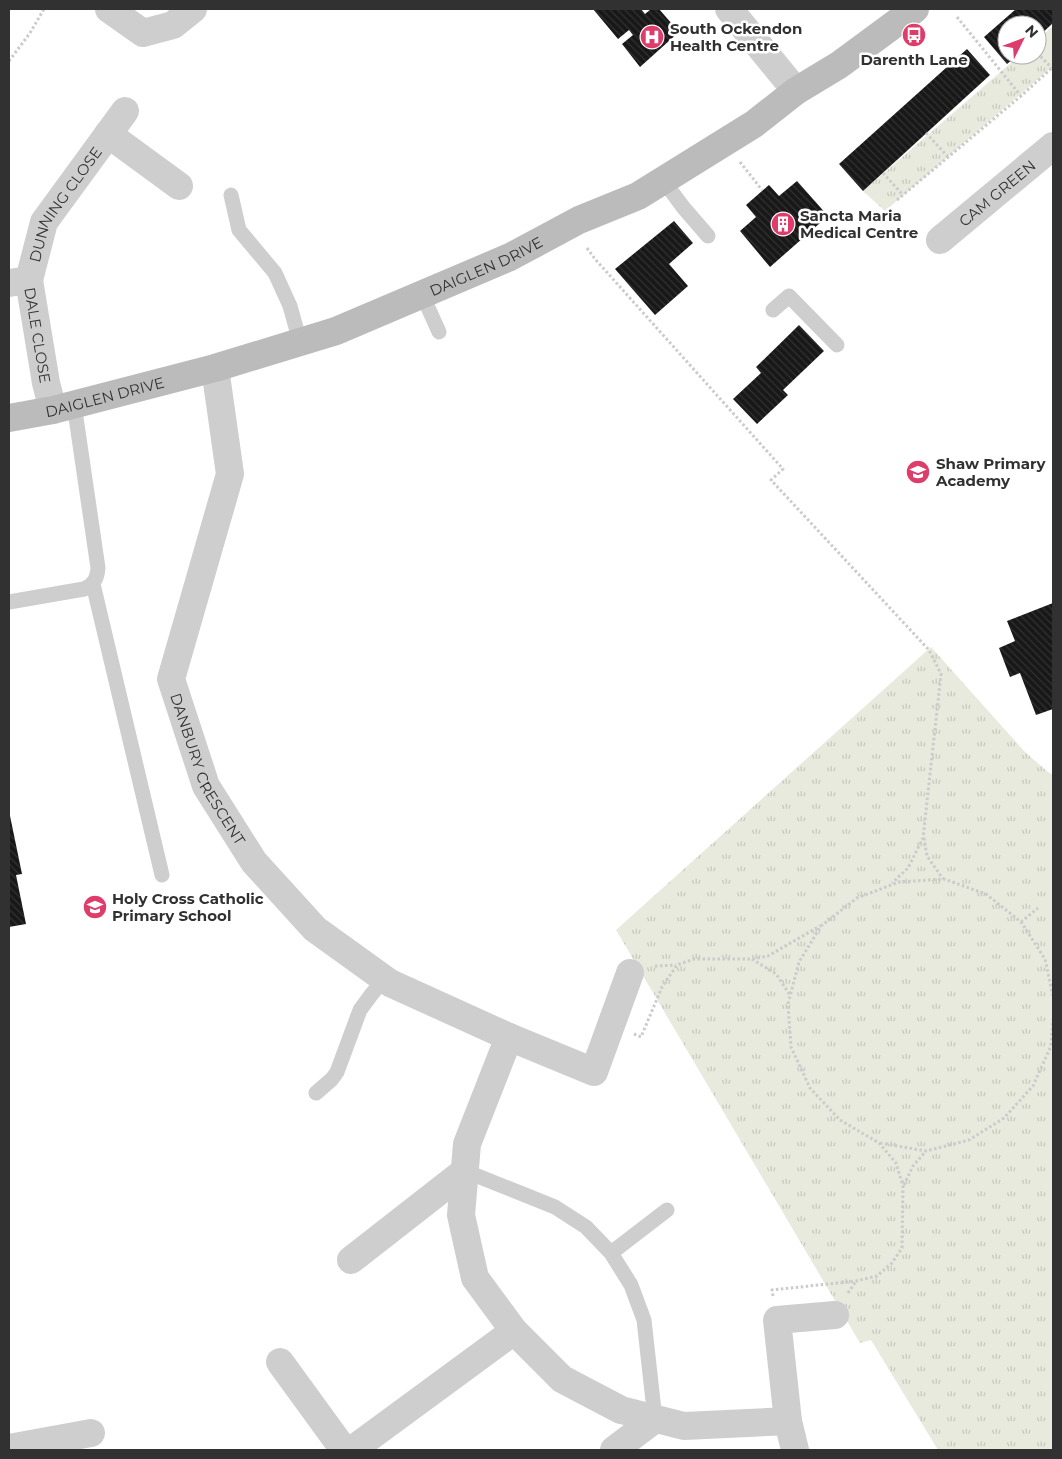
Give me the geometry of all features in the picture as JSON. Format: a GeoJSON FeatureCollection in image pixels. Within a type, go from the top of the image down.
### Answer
{"type":"FeatureCollection","features":[{"type":"Feature","properties":{"kind":"street"},"geometry":{"type":"LineString","coordinates":[[109,9],[143,33],[173,25],[194,9]]}},
{"type":"Feature","properties":{"kind":"street","name":"DAIGLEN DRIVE"},"geometry":{"type":"LineString","coordinates":[[9,418],[64,407],[215,368],[336,331],[510,256],[579,220],[638,196],[754,124],[796,92],[839,65],[915,9]]}},
{"type":"Feature","properties":{"kind":"street"},"geometry":{"type":"LineString","coordinates":[[739,12],[796,92]]}},
{"type":"Feature","properties":{"kind":"street","name":"DUNNING CLOSE"},"geometry":{"type":"LineString","coordinates":[[19,282],[44,222],[124,111]]}},
{"type":"Feature","properties":{"kind":"street","name":"DUNNING CLOSE"},"geometry":{"type":"LineString","coordinates":[[108,134],[179,186]]}},
{"type":"Feature","properties":{"kind":"street","name":"CAM GREEN"},"geometry":{"type":"LineString","coordinates":[[940,240],[1053,146]]}},
{"type":"Feature","properties":{"kind":"street","name":"DALE CLOSE"},"geometry":{"type":"LineString","coordinates":[[19,282],[46,383],[64,407]]}},
{"type":"Feature","properties":{"kind":"street","name":"DANBURY CRESCENT"},"geometry":{"type":"LineString","coordinates":[[215,368],[230,474],[171,679],[206,786],[254,862],[315,929],[390,983],[509,1037],[594,1072],[630,973]]}},
{"type":"Feature","properties":{"kind":"street"},"geometry":{"type":"LineString","coordinates":[[509,1037],[467,1144],[461,1215],[475,1278],[514,1332],[562,1378],[621,1410],[684,1426],[788,1420]]}},
{"type":"Feature","properties":{"kind":"street"},"geometry":{"type":"LineString","coordinates":[[351,1260],[465,1171]]}},
{"type":"Feature","properties":{"kind":"street"},"geometry":{"type":"LineString","coordinates":[[795,1450],[788,1420],[778,1320],[835,1315]]}},
{"type":"Feature","properties":{"kind":"street"},"geometry":{"type":"LineString","coordinates":[[352,1450],[514,1332]]}},
{"type":"Feature","properties":{"kind":"street"},"geometry":{"type":"LineString","coordinates":[[280,1362],[344,1450]]}},
{"type":"Feature","properties":{"kind":"street"},"geometry":{"type":"LineString","coordinates":[[614,1450],[655,1419]]}},
{"type":"Feature","properties":{"kind":"street"},"geometry":{"type":"LineString","coordinates":[[9,1448],[44,1446],[90,1433]]}},
{"type":"Feature","properties":{"kind":"lane"},"geometry":{"type":"LineString","coordinates":[[663,180],[708,236]]}},
{"type":"Feature","properties":{"kind":"lane"},"geometry":{"type":"LineString","coordinates":[[231,195],[239,230],[275,273],[290,306],[300,342]]}},
{"type":"Feature","properties":{"kind":"lane"},"geometry":{"type":"LineString","coordinates":[[422,294],[439,332]]}},
{"type":"Feature","properties":{"kind":"lane"},"geometry":{"type":"LineString","coordinates":[[773,310],[789,296],[837,346]]}},
{"type":"Feature","properties":{"kind":"lane"},"geometry":{"type":"LineString","coordinates":[[9,602],[84,589],[93,584],[97,576],[98,568],[64,407]]}},
{"type":"Feature","properties":{"kind":"lane"},"geometry":{"type":"LineString","coordinates":[[93,584],[162,875]]}},
{"type":"Feature","properties":{"kind":"lane"},"geometry":{"type":"LineString","coordinates":[[316,1093],[337,1072],[360,1010],[384,979]]}},
{"type":"Feature","properties":{"kind":"lane"},"geometry":{"type":"LineString","coordinates":[[465,1171],[555,1207],[586,1227],[611,1253],[631,1285],[644,1320],[655,1419]]}},
{"type":"Feature","properties":{"kind":"lane"},"geometry":{"type":"LineString","coordinates":[[611,1253],[667,1210]]}},
{"type":"Feature","properties":{"kind":"path"},"geometry":{"type":"LineString","coordinates":[[9,61],[30,33],[44,9]]}},
{"type":"Feature","properties":{"kind":"path"},"geometry":{"type":"LineString","coordinates":[[956,17],[1021,96]]}},
{"type":"Feature","properties":{"kind":"path"},"geometry":{"type":"LineString","coordinates":[[897,200],[1052,68]]}},
{"type":"Feature","properties":{"kind":"path"},"geometry":{"type":"LineString","coordinates":[[926,133],[948,157]]}},
{"type":"Feature","properties":{"kind":"path"},"geometry":{"type":"LineString","coordinates":[[740,162],[762,190]]}},
{"type":"Feature","properties":{"kind":"path"},"geometry":{"type":"LineString","coordinates":[[883,173],[903,195]]}},
{"type":"Feature","properties":{"kind":"path"},"geometry":{"type":"LineString","coordinates":[[587,248],[783,469],[771,480],[929,650],[941,674],[923,838],[927,856],[944,879]]}},
{"type":"Feature","properties":{"kind":"path"},"geometry":{"type":"LineString","coordinates":[[889,886],[908,868],[923,838]]}},
{"type":"Feature","properties":{"kind":"path"},"geometry":{"type":"LineString","coordinates":[[611,1026],[641,1037],[662,987],[677,965],[694,959],[752,959],[768,956],[821,926],[857,898],[899,882],[944,879],[986,894],[1021,922],[1045,960],[1053,996]]}},
{"type":"Feature","properties":{"kind":"path"},"geometry":{"type":"LineString","coordinates":[[1021,922],[1038,908]]}},
{"type":"Feature","properties":{"kind":"path"},"geometry":{"type":"LineString","coordinates":[[778,1320],[772,1290],[856,1281],[877,1276],[892,1264],[902,1248],[903,1186],[896,1163],[879,1143],[840,1120],[810,1088],[791,1047],[788,1004],[799,962],[821,926]]}},
{"type":"Feature","properties":{"kind":"path"},"geometry":{"type":"LineString","coordinates":[[752,959],[776,974],[791,995]]}},
{"type":"Feature","properties":{"kind":"path"},"geometry":{"type":"LineString","coordinates":[[879,1143],[926,1151],[969,1140],[1004,1118],[1033,1086],[1052,1045],[1053,1020]]}},
{"type":"Feature","properties":{"kind":"path"},"geometry":{"type":"LineString","coordinates":[[903,1186],[912,1166],[926,1151]]}},
{"type":"Feature","properties":{"kind":"green space"},"geometry":{"type":"Polygon","coordinates":[[[1053,26],[1053,66],[885,211],[863,191],[1008,65],[1047,65],[1047,31],[1053,26]]]}},
{"type":"Feature","properties":{"kind":"green space"},"geometry":{"type":"Polygon","coordinates":[[[931,647],[1025,752],[1053,775],[1053,1450],[938,1450],[871,1340],[860,1343],[616,930],[931,647]]]}},
{"type":"Feature","properties":{"kind":"building","name":"South Ockendon Health Centre"},"geometry":{"type":"Polygon","coordinates":[[[593,9],[641,9],[645,14],[651,9],[659,9],[679,32],[640,67],[622,44],[633,35],[629,30],[618,39],[593,9]]]}},
{"type":"Feature","properties":{"kind":"building"},"geometry":{"type":"Polygon","coordinates":[[[1016,9],[1053,9],[1053,23],[1047,29],[1047,15],[1009,15],[1016,9]]]}},
{"type":"Feature","properties":{"kind":"building"},"geometry":{"type":"Polygon","coordinates":[[[997,26],[997,52],[984,37],[997,26]]]}},
{"type":"Feature","properties":{"kind":"building"},"geometry":{"type":"Polygon","coordinates":[[[967,49],[990,75],[863,191],[839,164],[967,49]]]}},
{"type":"Feature","properties":{"kind":"building","name":"Sancta Maria Medical Centre"},"geometry":{"type":"Polygon","coordinates":[[[797,181],[828,216],[770,267],[740,231],[756,217],[746,205],[769,185],[779,196],[797,181]]]}},
{"type":"Feature","properties":{"kind":"building"},"geometry":{"type":"Polygon","coordinates":[[[674,221],[693,243],[669,264],[688,286],[655,315],[615,269],[674,221]]]}},
{"type":"Feature","properties":{"kind":"building"},"geometry":{"type":"Polygon","coordinates":[[[799,325],[824,351],[783,390],[788,395],[757,424],[733,399],[761,373],[756,367],[799,325]]]}},
{"type":"Feature","properties":{"kind":"building"},"geometry":{"type":"Polygon","coordinates":[[[1053,603],[1053,709],[1036,715],[1020,673],[1010,677],[999,648],[1015,641],[1007,621],[1053,603]]]}},
{"type":"Feature","properties":{"kind":"building"},"geometry":{"type":"Polygon","coordinates":[[[9,811],[22,874],[16,875],[26,924],[9,927],[9,811]]]}},
{"type":"Feature","properties":{"kind":"place","name":"Darenth Lane"},"geometry":{"type":"Point","coordinates":[914,35]}},
{"type":"Feature","properties":{"kind":"place","name":"South Ockendon Health Centre"},"geometry":{"type":"Point","coordinates":[652,37]}},
{"type":"Feature","properties":{"kind":"place","name":"Sancta Maria Medical Centre"},"geometry":{"type":"Point","coordinates":[783,224]}},
{"type":"Feature","properties":{"kind":"place","name":"Shaw Primary Academy"},"geometry":{"type":"Point","coordinates":[918,472]}},
{"type":"Feature","properties":{"kind":"place","name":"Holy Cross Catholic Primary School"},"geometry":{"type":"Point","coordinates":[95,907]}}]}
